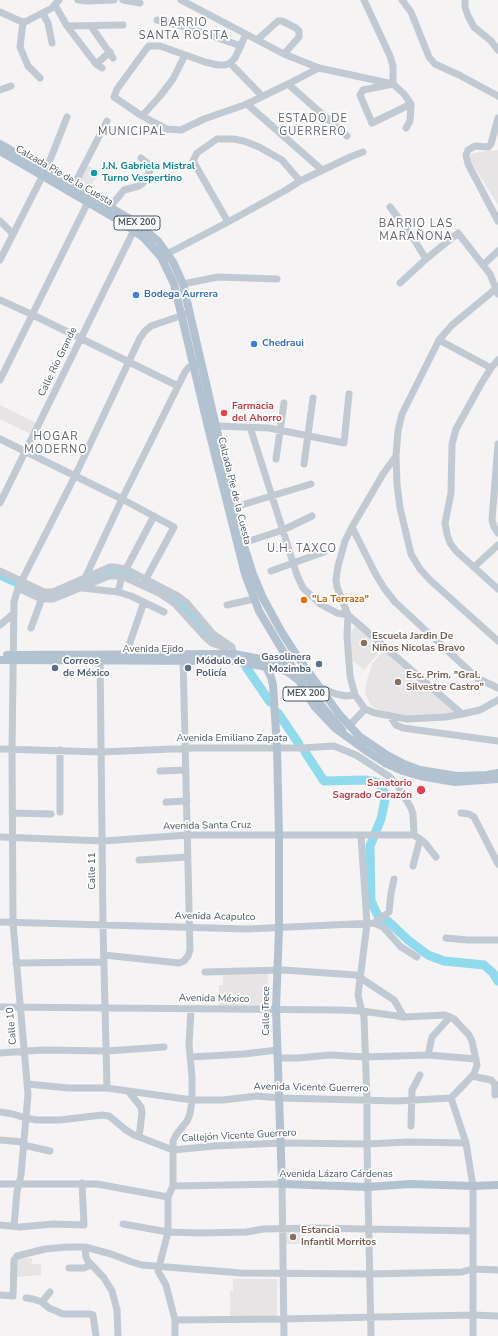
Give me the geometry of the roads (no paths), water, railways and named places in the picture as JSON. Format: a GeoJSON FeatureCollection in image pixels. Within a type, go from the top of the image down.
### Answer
{"type":"FeatureCollection","features":[{"type":"Feature","properties":{"kind":"main road","name":"Calzada Pie de la Cuesta"},"geometry":{"type":"LineString","coordinates":[[0,144],[88,202],[134,230],[164,255],[197,364],[242,562],[254,599],[269,628],[290,662],[305,692],[315,707],[327,721],[347,737],[385,763],[403,771],[420,776],[455,782],[498,779]]}},
{"type":"Feature","properties":{"kind":"main road","name":"Calzada Pie de la Cuesta"},"geometry":{"type":"LineString","coordinates":[[0,151],[110,207],[149,232],[164,255],[178,271],[183,284],[190,313],[197,364]]}},
{"type":"Feature","properties":{"kind":"main road","name":"Calzada Pie de la Cuesta"},"geometry":{"type":"LineString","coordinates":[[212,426],[235,506],[243,543],[263,598],[280,631],[318,687],[349,726],[359,736],[387,755],[420,770],[457,776],[498,773]]}},
{"type":"Feature","properties":{"kind":"main road","name":"Avenida Ejido"},"geometry":{"type":"LineString","coordinates":[[0,655],[13,657],[232,656],[266,660],[287,666],[306,678],[342,722],[349,726]]}},
{"type":"Feature","properties":{"kind":"main road","name":"Avenida Ejido"},"geometry":{"type":"LineString","coordinates":[[232,656],[288,672],[302,683],[339,725],[347,737]]}},
{"type":"Feature","properties":{"kind":"main road"},"geometry":{"type":"LineString","coordinates":[[290,662],[297,656]]}},
{"type":"Feature","properties":{"kind":"main road","name":"Avenida Ejido"},"geometry":{"type":"LineString","coordinates":[[0,660],[13,657]]}},
{"type":"Feature","properties":{"kind":"main road","name":"Calle Trece"},"geometry":{"type":"LineString","coordinates":[[265,665],[271,676],[273,685],[277,748],[279,928],[276,1009],[282,1143],[282,1184]]}},
{"type":"Feature","properties":{"kind":"main road"},"geometry":{"type":"LineString","coordinates":[[273,685],[280,675],[288,672]]}},
{"type":"Feature","properties":{"kind":"main road","name":"Avenida Lázaro Cárdenas"},"geometry":{"type":"LineString","coordinates":[[282,1184],[368,1187],[410,1184],[473,1186],[498,1185]]}},
{"type":"Feature","properties":{"kind":"street"},"geometry":{"type":"LineString","coordinates":[[78,0],[114,0]]}},
{"type":"Feature","properties":{"kind":"street"},"geometry":{"type":"LineString","coordinates":[[123,0],[140,3]]}},
{"type":"Feature","properties":{"kind":"street"},"geometry":{"type":"LineString","coordinates":[[181,0],[284,54],[320,68],[393,84],[404,94],[411,104],[410,122],[406,128]]}},
{"type":"Feature","properties":{"kind":"street"},"geometry":{"type":"LineString","coordinates":[[364,0],[390,56],[393,66],[393,84]]}},
{"type":"Feature","properties":{"kind":"street"},"geometry":{"type":"LineString","coordinates":[[402,0],[411,12],[429,57],[435,64],[498,96]]}},
{"type":"Feature","properties":{"kind":"street"},"geometry":{"type":"LineString","coordinates":[[465,0],[465,7],[474,27],[491,41],[498,50]]}},
{"type":"Feature","properties":{"kind":"street"},"geometry":{"type":"LineString","coordinates":[[0,12],[23,22],[28,22],[43,14],[57,2],[67,26],[99,66],[112,55],[91,26]]}},
{"type":"Feature","properties":{"kind":"street"},"geometry":{"type":"LineString","coordinates":[[43,14],[48,23],[52,43]]}},
{"type":"Feature","properties":{"kind":"street"},"geometry":{"type":"LineString","coordinates":[[157,20],[189,28],[241,46]]}},
{"type":"Feature","properties":{"kind":"street"},"geometry":{"type":"LineString","coordinates":[[257,40],[278,21],[282,21],[296,28],[299,31],[299,37],[284,54]]}},
{"type":"Feature","properties":{"kind":"street"},"geometry":{"type":"LineString","coordinates":[[23,22],[20,47],[28,66],[40,78]]}},
{"type":"Feature","properties":{"kind":"street"},"geometry":{"type":"LineString","coordinates":[[67,26],[123,25]]}},
{"type":"Feature","properties":{"kind":"street"},"geometry":{"type":"LineString","coordinates":[[246,34],[241,46],[230,63],[218,65],[160,46],[149,46],[117,89],[114,97],[142,116],[168,129],[173,131],[181,130],[204,119],[247,104],[320,68]]}},
{"type":"Feature","properties":{"kind":"street"},"geometry":{"type":"LineString","coordinates":[[142,116],[173,79],[185,55]]}},
{"type":"Feature","properties":{"kind":"street"},"geometry":{"type":"LineString","coordinates":[[230,63],[262,96]]}},
{"type":"Feature","properties":{"kind":"street"},"geometry":{"type":"LineString","coordinates":[[288,84],[347,136]]}},
{"type":"Feature","properties":{"kind":"street"},"geometry":{"type":"LineString","coordinates":[[393,84],[363,90],[360,94],[372,123],[411,104]]}},
{"type":"Feature","properties":{"kind":"street"},"geometry":{"type":"LineString","coordinates":[[0,90],[11,86]]}},
{"type":"Feature","properties":{"kind":"street"},"geometry":{"type":"LineString","coordinates":[[247,104],[322,170]]}},
{"type":"Feature","properties":{"kind":"street"},"geometry":{"type":"LineString","coordinates":[[0,260],[44,173],[67,117]]}},
{"type":"Feature","properties":{"kind":"street"},"geometry":{"type":"LineString","coordinates":[[498,118],[495,145],[488,147],[475,146],[468,150],[466,155],[467,160],[498,221]]}},
{"type":"Feature","properties":{"kind":"street"},"geometry":{"type":"LineString","coordinates":[[73,187],[107,121]]}},
{"type":"Feature","properties":{"kind":"street"},"geometry":{"type":"LineString","coordinates":[[228,222],[195,167],[194,161],[196,153],[217,139],[224,138],[239,140],[259,146],[282,160],[300,181]]}},
{"type":"Feature","properties":{"kind":"street"},"geometry":{"type":"LineString","coordinates":[[164,255],[228,222],[300,181],[363,152]]}},
{"type":"Feature","properties":{"kind":"street"},"geometry":{"type":"LineString","coordinates":[[110,207],[124,190],[139,186],[143,183],[151,169],[150,165],[141,158]]}},
{"type":"Feature","properties":{"kind":"street"},"geometry":{"type":"LineString","coordinates":[[0,380],[88,202]]}},
{"type":"Feature","properties":{"kind":"street"},"geometry":{"type":"LineString","coordinates":[[390,207],[410,233],[426,259]]}},
{"type":"Feature","properties":{"kind":"street"},"geometry":{"type":"LineString","coordinates":[[0,221],[13,234]]}},
{"type":"Feature","properties":{"kind":"street","name":"Calle Río Grande"},"geometry":{"type":"LineString","coordinates":[[0,503],[134,230]]}},
{"type":"Feature","properties":{"kind":"street"},"geometry":{"type":"LineString","coordinates":[[400,283],[426,259],[458,233],[490,274],[497,289],[452,325],[439,340],[402,414],[398,431],[396,456],[396,484],[411,554],[420,569],[430,580],[496,636]]}},
{"type":"Feature","properties":{"kind":"street"},"geometry":{"type":"LineString","coordinates":[[483,265],[498,251]]}},
{"type":"Feature","properties":{"kind":"street"},"geometry":{"type":"LineString","coordinates":[[183,284],[218,277],[277,279]]}},
{"type":"Feature","properties":{"kind":"street"},"geometry":{"type":"LineString","coordinates":[[0,300],[178,386]]}},
{"type":"Feature","properties":{"kind":"street","name":"Calle 10"},"geometry":{"type":"LineString","coordinates":[[14,1226],[17,1192],[21,1175],[28,1084],[13,923],[12,615],[14,602],[20,585],[75,476],[140,338],[151,326],[190,313]]}},
{"type":"Feature","properties":{"kind":"street"},"geometry":{"type":"LineString","coordinates":[[439,340],[491,368]]}},
{"type":"Feature","properties":{"kind":"street"},"geometry":{"type":"LineString","coordinates":[[498,360],[481,384],[456,429],[452,444],[451,493],[445,523],[450,543],[456,551],[498,589]]}},
{"type":"Feature","properties":{"kind":"street"},"geometry":{"type":"LineString","coordinates":[[85,578],[122,499],[185,372],[189,367],[197,364]]}},
{"type":"Feature","properties":{"kind":"street"},"geometry":{"type":"LineString","coordinates":[[212,426],[269,428],[344,443],[349,394]]}},
{"type":"Feature","properties":{"kind":"street"},"geometry":{"type":"LineString","coordinates":[[304,464],[313,398]]}},
{"type":"Feature","properties":{"kind":"street"},"geometry":{"type":"LineString","coordinates":[[276,459],[284,403]]}},
{"type":"Feature","properties":{"kind":"street"},"geometry":{"type":"LineString","coordinates":[[250,427],[297,574],[303,588],[320,604],[328,609],[337,613],[348,615],[462,714]]}},
{"type":"Feature","properties":{"kind":"street"},"geometry":{"type":"LineString","coordinates":[[0,439],[122,499],[174,527],[146,579]]}},
{"type":"Feature","properties":{"kind":"street"},"geometry":{"type":"LineString","coordinates":[[498,444],[492,520],[498,533]]}},
{"type":"Feature","properties":{"kind":"street"},"geometry":{"type":"LineString","coordinates":[[396,456],[383,474],[352,527],[345,541],[338,566],[336,579],[337,587],[348,615],[347,636],[350,676],[355,695],[365,709],[408,719],[446,718],[480,710],[498,700]]}},
{"type":"Feature","properties":{"kind":"street"},"geometry":{"type":"LineString","coordinates":[[235,506],[311,484]]}},
{"type":"Feature","properties":{"kind":"street"},"geometry":{"type":"LineString","coordinates":[[126,569],[154,516]]}},
{"type":"Feature","properties":{"kind":"street"},"geometry":{"type":"LineString","coordinates":[[243,543],[283,530],[312,516]]}},
{"type":"Feature","properties":{"kind":"street"},"geometry":{"type":"LineString","coordinates":[[352,527],[375,573],[395,602],[477,678],[498,688]]}},
{"type":"Feature","properties":{"kind":"street"},"geometry":{"type":"LineString","coordinates":[[474,567],[498,545]]}},
{"type":"Feature","properties":{"kind":"street"},"geometry":{"type":"LineString","coordinates":[[272,571],[324,552]]}},
{"type":"Feature","properties":{"kind":"street"},"geometry":{"type":"LineString","coordinates":[[20,585],[53,592],[110,567],[114,566],[126,569],[178,596],[187,603],[213,634],[232,647],[232,656]]}},
{"type":"Feature","properties":{"kind":"street"},"geometry":{"type":"LineString","coordinates":[[0,571],[42,598],[53,599],[109,576],[122,576],[159,593],[174,603],[204,636],[212,643],[223,647],[232,656]]}},
{"type":"Feature","properties":{"kind":"street"},"geometry":{"type":"LineString","coordinates":[[118,592],[122,576]]}},
{"type":"Feature","properties":{"kind":"street"},"geometry":{"type":"LineString","coordinates":[[80,588],[118,592],[132,596],[164,612]]}},
{"type":"Feature","properties":{"kind":"street"},"geometry":{"type":"LineString","coordinates":[[31,628],[42,598]]}},
{"type":"Feature","properties":{"kind":"street"},"geometry":{"type":"LineString","coordinates":[[226,605],[254,599]]}},
{"type":"Feature","properties":{"kind":"street"},"geometry":{"type":"LineString","coordinates":[[125,657],[144,602]]}},
{"type":"Feature","properties":{"kind":"street"},"geometry":{"type":"LineString","coordinates":[[0,625],[12,615]]}},
{"type":"Feature","properties":{"kind":"street","name":"Calle 11"},"geometry":{"type":"LineString","coordinates":[[100,657],[103,926],[107,1088]]}},
{"type":"Feature","properties":{"kind":"street"},"geometry":{"type":"LineString","coordinates":[[16,963],[104,959],[179,963],[184,961],[188,956],[190,950],[190,927],[183,657]]}},
{"type":"Feature","properties":{"kind":"street"},"geometry":{"type":"LineString","coordinates":[[318,687],[336,694],[346,696],[355,695]]}},
{"type":"Feature","properties":{"kind":"street"},"geometry":{"type":"LineString","coordinates":[[349,726],[365,709]]}},
{"type":"Feature","properties":{"kind":"street"},"geometry":{"type":"LineString","coordinates":[[390,716],[396,725],[403,728],[498,742]]}},
{"type":"Feature","properties":{"kind":"street","name":"Avenida Emiliano Zapata"},"geometry":{"type":"LineString","coordinates":[[0,749],[101,752],[334,746],[356,755],[390,777],[398,786],[412,808],[414,814],[417,837],[413,866]]}},
{"type":"Feature","properties":{"kind":"street"},"geometry":{"type":"LineString","coordinates":[[60,750],[60,812]]}},
{"type":"Feature","properties":{"kind":"street"},"geometry":{"type":"LineString","coordinates":[[160,771],[186,770]]}},
{"type":"Feature","properties":{"kind":"street"},"geometry":{"type":"LineString","coordinates":[[166,802],[187,801]]}},
{"type":"Feature","properties":{"kind":"street"},"geometry":{"type":"LineString","coordinates":[[12,813],[51,814]]}},
{"type":"Feature","properties":{"kind":"street"},"geometry":{"type":"LineString","coordinates":[[461,813],[468,814],[474,818],[498,864]]}},
{"type":"Feature","properties":{"kind":"street","name":"Avenida Santa Cruz"},"geometry":{"type":"LineString","coordinates":[[0,837],[103,841],[188,835],[382,835],[417,837]]}},
{"type":"Feature","properties":{"kind":"street"},"geometry":{"type":"LineString","coordinates":[[361,835],[372,923],[360,978],[358,995],[364,1017],[367,1100],[370,1336]]}},
{"type":"Feature","properties":{"kind":"street"},"geometry":{"type":"LineString","coordinates":[[417,837],[425,843],[436,857]]}},
{"type":"Feature","properties":{"kind":"street"},"geometry":{"type":"LineString","coordinates":[[139,860],[188,857]]}},
{"type":"Feature","properties":{"kind":"street"},"geometry":{"type":"LineString","coordinates":[[372,923],[389,912],[394,879]]}},
{"type":"Feature","properties":{"kind":"street","name":"Avenida Acapulco"},"geometry":{"type":"LineString","coordinates":[[0,922],[247,929],[372,923]]}},
{"type":"Feature","properties":{"kind":"street"},"geometry":{"type":"LineString","coordinates":[[372,923],[383,927],[401,947],[417,957]]}},
{"type":"Feature","properties":{"kind":"street"},"geometry":{"type":"LineString","coordinates":[[446,938],[498,940]]}},
{"type":"Feature","properties":{"kind":"street"},"geometry":{"type":"LineString","coordinates":[[205,972],[277,970],[356,975],[394,1000],[404,1017]]}},
{"type":"Feature","properties":{"kind":"street","name":"Avenida México"},"geometry":{"type":"LineString","coordinates":[[0,1007],[362,1010],[404,1017],[445,1015],[450,1017]]}},
{"type":"Feature","properties":{"kind":"street"},"geometry":{"type":"LineString","coordinates":[[174,1336],[175,1320],[166,1285],[159,1273],[159,1266],[168,1232],[168,1197],[173,1186],[173,1141],[187,1121],[190,1114],[192,1100],[191,1057],[189,1044],[191,1008]]}},
{"type":"Feature","properties":{"kind":"street"},"geometry":{"type":"LineString","coordinates":[[428,1056],[432,1037],[450,1017],[454,1019],[469,1036],[477,1065],[472,1076],[451,1098],[466,1143],[473,1186],[473,1336]]}},
{"type":"Feature","properties":{"kind":"street"},"geometry":{"type":"LineString","coordinates":[[0,1053],[42,1050],[107,1051],[164,1047]]}},
{"type":"Feature","properties":{"kind":"street"},"geometry":{"type":"LineString","coordinates":[[191,1057],[277,1054],[298,1058],[330,1055],[365,1057],[428,1056],[476,1059]]}},
{"type":"Feature","properties":{"kind":"street"},"geometry":{"type":"LineString","coordinates":[[411,1126],[412,1090],[420,1075]]}},
{"type":"Feature","properties":{"kind":"street"},"geometry":{"type":"LineString","coordinates":[[472,1076],[491,1080],[495,1084],[495,1095]]}},
{"type":"Feature","properties":{"kind":"street","name":"Avenida Vicente Guerrero"},"geometry":{"type":"LineString","coordinates":[[28,1084],[68,1088],[107,1088],[192,1100],[223,1100],[257,1096],[280,1098],[411,1101],[451,1098]]}},
{"type":"Feature","properties":{"kind":"street"},"geometry":{"type":"LineString","coordinates":[[129,1092],[141,1107],[140,1137]]}},
{"type":"Feature","properties":{"kind":"street","name":"Callejón Vicente Guerrero"},"geometry":{"type":"LineString","coordinates":[[0,1112],[25,1118],[60,1120],[102,1115],[109,1116],[126,1130],[173,1150],[214,1146],[282,1143],[466,1143]]}},
{"type":"Feature","properties":{"kind":"street"},"geometry":{"type":"LineString","coordinates":[[0,1140],[50,1150]]}},
{"type":"Feature","properties":{"kind":"street"},"geometry":{"type":"LineString","coordinates":[[0,1225],[20,1227],[53,1224],[84,1225],[82,1183]]}},
{"type":"Feature","properties":{"kind":"street"},"geometry":{"type":"LineString","coordinates":[[0,1184],[97,1184],[168,1197]]}},
{"type":"Feature","properties":{"kind":"street","name":"Avenida Lázaro Cárdenas"},"geometry":{"type":"LineString","coordinates":[[173,1186],[282,1184]]}},
{"type":"Feature","properties":{"kind":"street","name":"Calle Trece"},"geometry":{"type":"LineString","coordinates":[[282,1184],[284,1336]]}},
{"type":"Feature","properties":{"kind":"street"},"geometry":{"type":"LineString","coordinates":[[123,1224],[168,1232],[247,1232],[262,1229],[283,1228],[368,1228],[472,1231]]}},
{"type":"Feature","properties":{"kind":"street"},"geometry":{"type":"LineString","coordinates":[[0,1295],[13,1296],[14,1260],[17,1256],[45,1249],[85,1247],[111,1254],[132,1262],[159,1266],[241,1273],[369,1274],[462,1272],[472,1269],[498,1270]]}},
{"type":"Feature","properties":{"kind":"street"},"geometry":{"type":"LineString","coordinates":[[85,1247],[86,1257],[91,1265],[104,1278],[112,1291],[117,1310],[118,1336]]}},
{"type":"Feature","properties":{"kind":"street"},"geometry":{"type":"LineString","coordinates":[[69,1268],[84,1268],[91,1265]]}},
{"type":"Feature","properties":{"kind":"street"},"geometry":{"type":"LineString","coordinates":[[42,1302],[50,1292]]}},
{"type":"Feature","properties":{"kind":"street"},"geometry":{"type":"LineString","coordinates":[[26,1298],[33,1298],[63,1314],[93,1315],[96,1336]]}},
{"type":"Feature","properties":{"kind":"street"},"geometry":{"type":"LineString","coordinates":[[175,1320],[283,1319],[370,1316],[498,1316]]}},
{"type":"Feature","properties":{"kind":"waterway"},"geometry":{"type":"LineString","coordinates":[[70,588],[109,572],[121,572],[134,578]]}},
{"type":"Feature","properties":{"kind":"waterway"},"geometry":{"type":"LineString","coordinates":[[0,575],[44,595]]}},
{"type":"Feature","properties":{"kind":"waterway"},"geometry":{"type":"LineString","coordinates":[[165,594],[183,604],[205,631],[225,646]]}},
{"type":"Feature","properties":{"kind":"waterway"},"geometry":{"type":"LineString","coordinates":[[246,667],[270,702]]}},
{"type":"Feature","properties":{"kind":"waterway"},"geometry":{"type":"LineString","coordinates":[[278,713],[299,744]]}},
{"type":"Feature","properties":{"kind":"waterway"},"geometry":{"type":"LineString","coordinates":[[305,752],[324,781],[365,780],[379,783],[386,795],[381,819],[370,846],[371,901],[378,916],[389,922],[408,940],[428,955],[444,961],[484,965],[493,973],[498,981]]}},
{"type":"Feature","properties":{"kind":"place","name":"J.N. Gabriela Mistral Turno Vespertino"},"geometry":{"type":"Point","coordinates":[94,173]}},
{"type":"Feature","properties":{"kind":"place","name":"Bodega Aurrera"},"geometry":{"type":"Point","coordinates":[136,295]}},
{"type":"Feature","properties":{"kind":"place","name":"Chedraui"},"geometry":{"type":"Point","coordinates":[254,344]}},
{"type":"Feature","properties":{"kind":"place","name":"Farmacia del Ahorro"},"geometry":{"type":"Point","coordinates":[224,413]}},
{"type":"Feature","properties":{"kind":"place","name":"\"La Terraza\""},"geometry":{"type":"Point","coordinates":[304,600]}},
{"type":"Feature","properties":{"kind":"place","name":"Escuela Jardin De Niños Nicolas Bravo"},"geometry":{"type":"Point","coordinates":[364,643]}},
{"type":"Feature","properties":{"kind":"place","name":"Gasolinera Mozimba"},"geometry":{"type":"Point","coordinates":[319,664]}},
{"type":"Feature","properties":{"kind":"place","name":"Correos de México"},"geometry":{"type":"Point","coordinates":[55,668]}},
{"type":"Feature","properties":{"kind":"place","name":"Módulo de Policía"},"geometry":{"type":"Point","coordinates":[188,668]}},
{"type":"Feature","properties":{"kind":"place","name":"Esc. Prim. \"Gral. Silvestre Castro\""},"geometry":{"type":"Point","coordinates":[398,682]}},
{"type":"Feature","properties":{"kind":"place","name":"Sanatorio Sagrado Corazón"},"geometry":{"type":"Point","coordinates":[421,790]}},
{"type":"Feature","properties":{"kind":"place","name":"Estancia Infantil Morritos"},"geometry":{"type":"Point","coordinates":[293,1237]}},
{"type":"Feature","properties":{"kind":"district","name":"BARRIO SANTA ROSITA"},"geometry":{"type":"Point","coordinates":[184,29]}},
{"type":"Feature","properties":{"kind":"district","name":"ESTADO DE GUERRERO"},"geometry":{"type":"Point","coordinates":[313,125]}},
{"type":"Feature","properties":{"kind":"district","name":"MUNICIPAL"},"geometry":{"type":"Point","coordinates":[132,132]}},
{"type":"Feature","properties":{"kind":"district","name":"BARRIO LAS MARAÑONA"},"geometry":{"type":"Point","coordinates":[416,230]}},
{"type":"Feature","properties":{"kind":"district","name":"HOGAR MODERNO"},"geometry":{"type":"Point","coordinates":[56,443]}},
{"type":"Feature","properties":{"kind":"district","name":"U.H. TAXCO"},"geometry":{"type":"Point","coordinates":[302,549]}}]}
